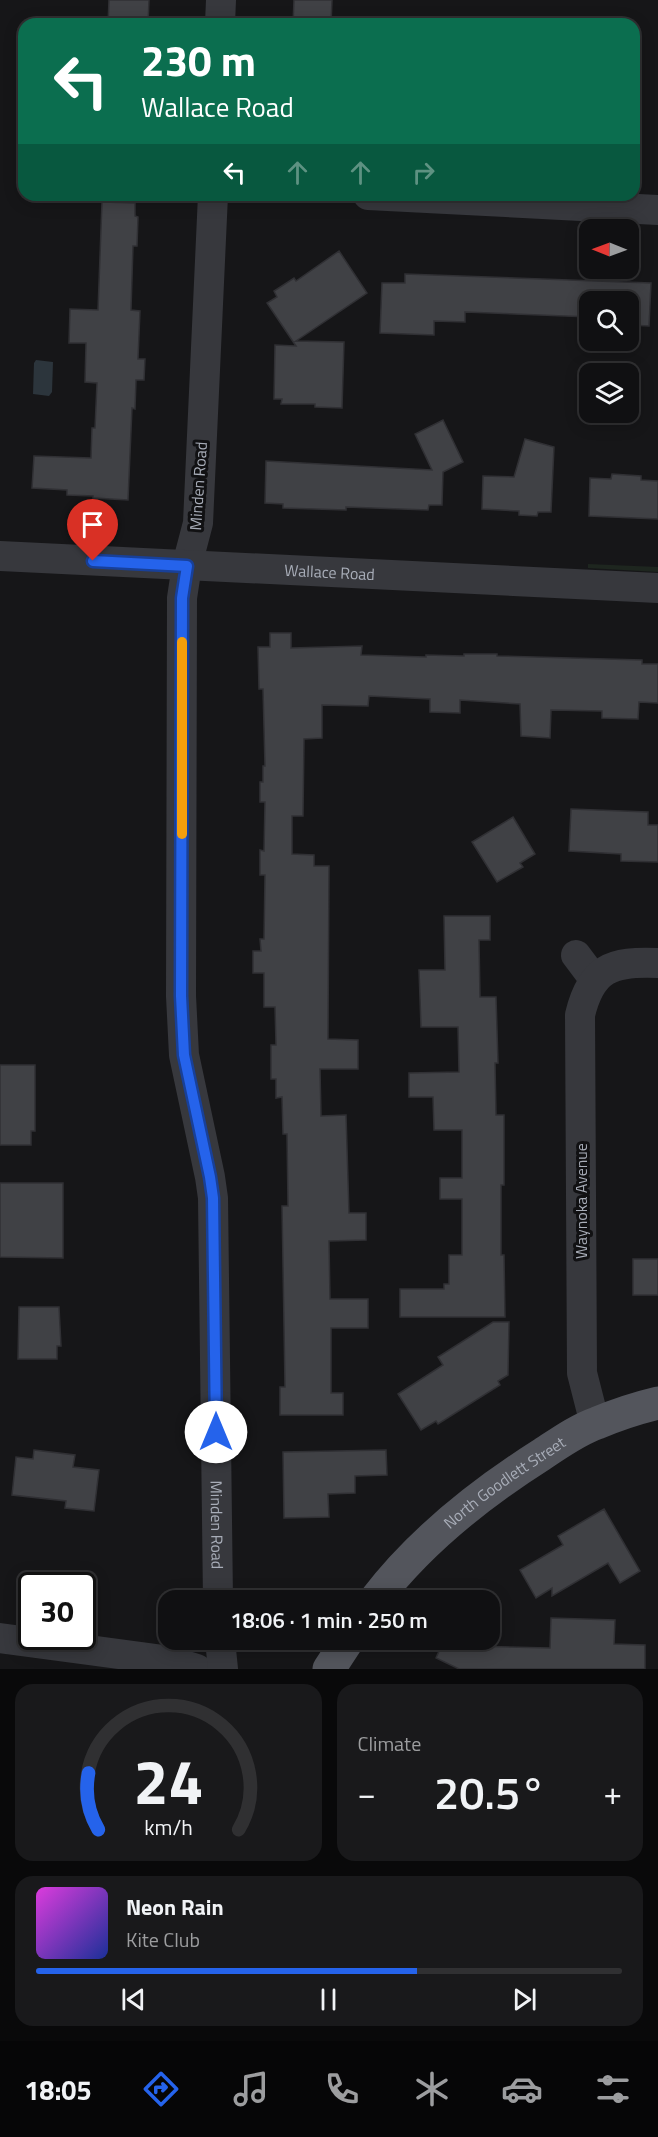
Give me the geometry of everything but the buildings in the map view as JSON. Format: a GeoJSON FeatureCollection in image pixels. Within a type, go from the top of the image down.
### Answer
{"type":"FeatureCollection","features":[{"type":"Feature","properties":{"kind":"main road","name":"North Goodlett Street"},"geometry":{"type":"LineString","coordinates":[[384,1590],[439,1531],[476,1500],[523,1467],[594,1424],[658,1403]]}},
{"type":"Feature","properties":{"kind":"main road"},"geometry":{"type":"LineString","coordinates":[[329,1669],[341,1650]]}},
{"type":"Feature","properties":{"kind":"street"},"geometry":{"type":"LineString","coordinates":[[220,18],[221,0]]}},
{"type":"Feature","properties":{"kind":"street","name":"Minden Road"},"geometry":{"type":"LineString","coordinates":[[213,201],[198,524],[187,566],[182,598],[181,996],[184,1055],[213,1198],[218,1590]]}},
{"type":"Feature","properties":{"kind":"street"},"geometry":{"type":"LineString","coordinates":[[484,201],[658,210]]}},
{"type":"Feature","properties":{"kind":"street","name":"Wallace Road"},"geometry":{"type":"LineString","coordinates":[[0,556],[658,588]]}},
{"type":"Feature","properties":{"kind":"street"},"geometry":{"type":"LineString","coordinates":[[576,955],[594,979],[613,966],[634,962],[658,963]]}},
{"type":"Feature","properties":{"kind":"street","name":"Waynoka Avenue"},"geometry":{"type":"LineString","coordinates":[[594,979],[584,996],[580,1015],[582,1373],[594,1424]]}},
{"type":"Feature","properties":{"kind":"street"},"geometry":{"type":"LineString","coordinates":[[0,1638],[171,1661],[197,1669]]}},
{"type":"Feature","properties":{"kind":"street"},"geometry":{"type":"LineString","coordinates":[[221,1650],[223,1669]]}},
{"type":"Feature","properties":{"kind":"shaded area"},"geometry":{"type":"Polygon","coordinates":[[[36,360],[53,362],[52,392],[49,396],[33,394],[36,360]]]}},
{"type":"Feature","properties":{"kind":"shaded area"},"geometry":{"type":"Polygon","coordinates":[[[588,564],[658,567],[658,572],[588,568],[588,564]]]}},
{"type":"Feature","properties":{"kind":"slow traffic"},"geometry":{"type":"LineString","coordinates":[[182,642],[182,834]]}},
{"type":"Feature","properties":{"kind":"route"},"geometry":{"type":"LineString","coordinates":[[93,561],[187,566],[182,598],[181,996],[184,1055],[213,1198],[216,1432]]}}]}
